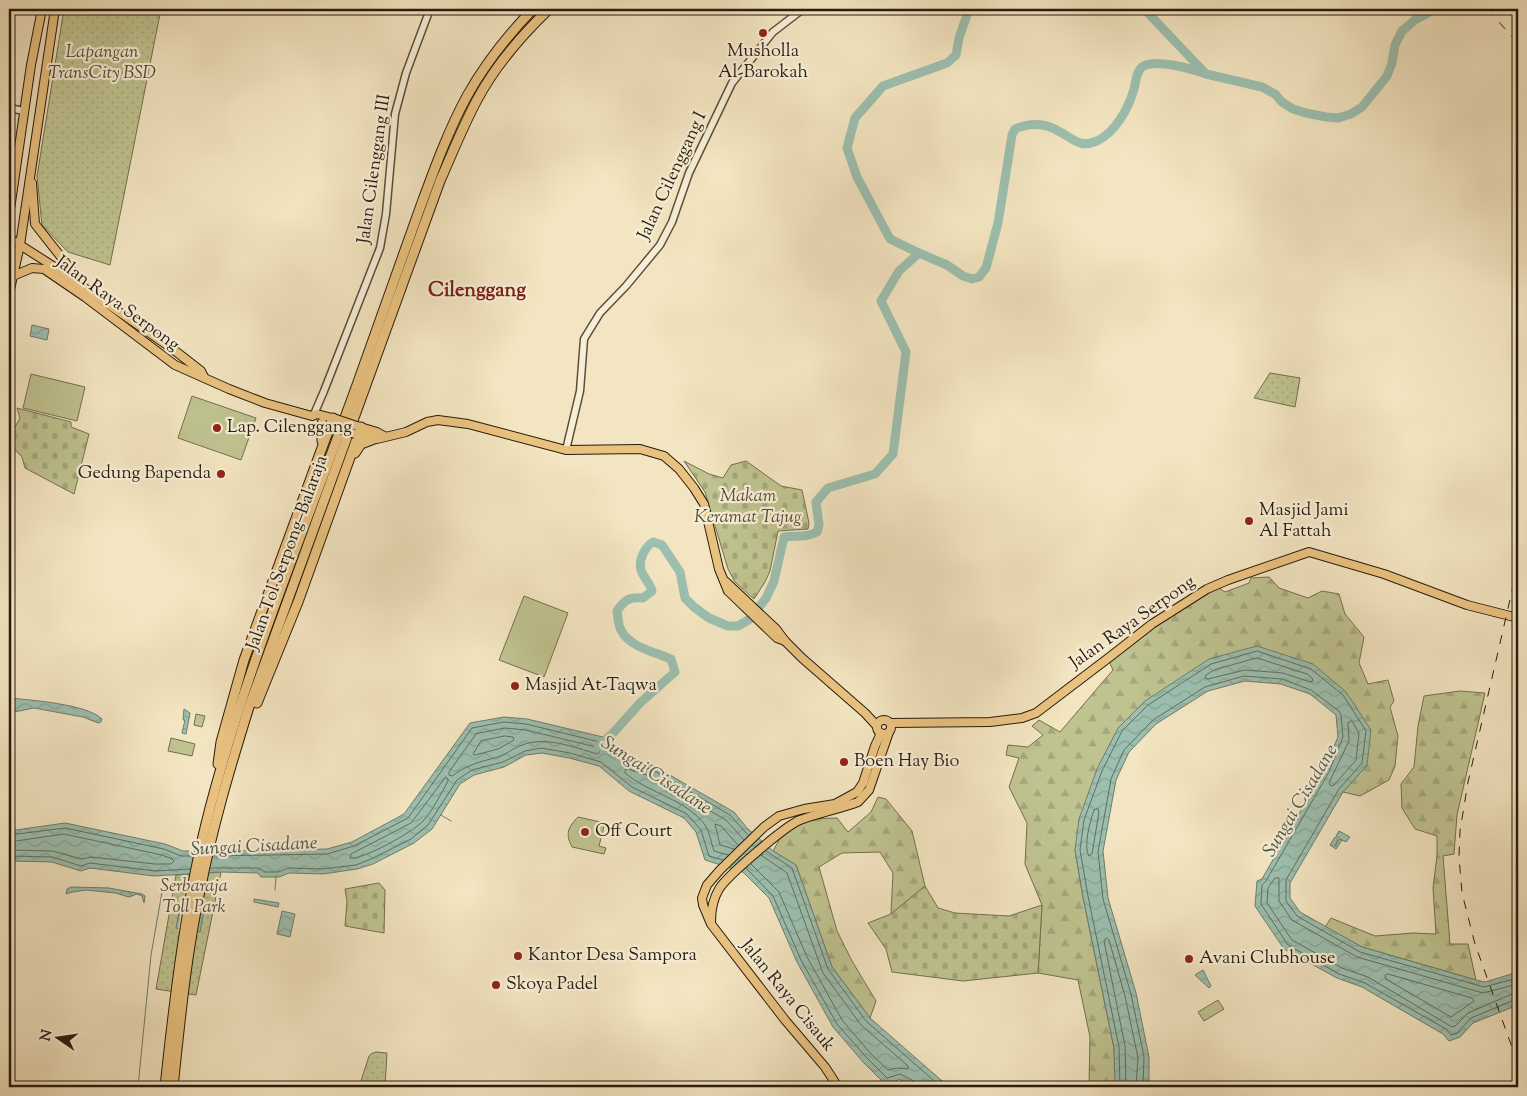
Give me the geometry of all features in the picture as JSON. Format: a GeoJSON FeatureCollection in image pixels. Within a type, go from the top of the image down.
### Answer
{"type":"FeatureCollection","features":[{"type":"Feature","properties":{"kind":"highway","name":"Jalan Tol Serpong–Balaraja"},"geometry":{"type":"LineString","coordinates":[[165,1087],[176,1018],[219,790],[359,381],[419,211],[455,119],[486,66],[506,38],[533,9]]}},
{"type":"Feature","properties":{"kind":"highway","name":"Jalan Tol Serpong–Balaraja"},"geometry":{"type":"LineString","coordinates":[[248,706],[431,206],[465,124],[477,99],[495,71],[549,9]]}},
{"type":"Feature","properties":{"kind":"highway"},"geometry":{"type":"LineString","coordinates":[[219,790],[221,742],[244,660],[331,423]]}},
{"type":"Feature","properties":{"kind":"highway"},"geometry":{"type":"LineString","coordinates":[[248,706],[298,602],[358,431]]}},
{"type":"Feature","properties":{"kind":"highway"},"geometry":{"type":"LineString","coordinates":[[341,483],[347,474],[357,448],[361,444],[374,439]]}},
{"type":"Feature","properties":{"kind":"highway","name":"Jalan Tol Serpong–Balaraja"},"geometry":{"type":"LineString","coordinates":[[173,1087],[176,1018]]}},
{"type":"Feature","properties":{"kind":"main road"},"geometry":{"type":"LineString","coordinates":[[9,216],[24,112],[42,9]]}},
{"type":"Feature","properties":{"kind":"main road"},"geometry":{"type":"LineString","coordinates":[[9,294],[19,248],[55,9]]}},
{"type":"Feature","properties":{"kind":"main road"},"geometry":{"type":"LineString","coordinates":[[32,161],[33,219],[35,224],[86,288]]}},
{"type":"Feature","properties":{"kind":"main road"},"geometry":{"type":"LineString","coordinates":[[9,238],[19,248]]}},
{"type":"Feature","properties":{"kind":"main road","name":"Jalan Raya Serpong"},"geometry":{"type":"LineString","coordinates":[[9,244],[86,288],[201,371],[204,377]]}},
{"type":"Feature","properties":{"kind":"main road","name":"Jalan Raya Serpong"},"geometry":{"type":"LineString","coordinates":[[13,276],[32,268],[47,270],[175,364],[265,403],[312,416],[315,420],[384,436]]}},
{"type":"Feature","properties":{"kind":"main road"},"geometry":{"type":"LineString","coordinates":[[175,364],[182,357]]}},
{"type":"Feature","properties":{"kind":"main road","name":"Jalan Raya Serpong"},"geometry":{"type":"LineString","coordinates":[[312,416],[317,414],[331,423]]}},
{"type":"Feature","properties":{"kind":"main road"},"geometry":{"type":"LineString","coordinates":[[374,439],[406,432],[427,422],[438,420],[468,424],[566,450],[640,449],[664,456],[684,475],[704,504],[711,540],[728,591],[742,600],[777,638],[785,641],[879,723],[878,730],[888,729],[869,790],[864,797],[851,805],[800,820],[779,834],[722,885],[714,898],[711,924]]}},
{"type":"Feature","properties":{"kind":"main road","name":"Jalan Raya Serpong"},"geometry":{"type":"LineString","coordinates":[[358,431],[374,439]]}},
{"type":"Feature","properties":{"kind":"main road","name":"Jalan Raya Serpong"},"geometry":{"type":"LineString","coordinates":[[879,723],[886,719],[888,729],[909,724],[990,722],[1028,717],[1036,713],[1152,624],[1207,589],[1309,552],[1384,574],[1467,605],[1518,618]]}},
{"type":"Feature","properties":{"kind":"main road","name":"Jalan Raya Cisauk"},"geometry":{"type":"LineString","coordinates":[[838,1087],[825,1067],[785,1020],[711,924],[702,898],[707,885],[720,870],[778,816],[835,804],[857,792],[863,783],[875,746],[888,729]]}},
{"type":"Feature","properties":{"kind":"street","name":"Jalan Cilenggang III"},"geometry":{"type":"LineString","coordinates":[[312,416],[324,391],[380,248],[386,214],[396,114],[406,73],[430,9]]}},
{"type":"Feature","properties":{"kind":"street","name":"Jalan Cilenggang I"},"geometry":{"type":"LineString","coordinates":[[566,450],[580,391],[584,339],[600,313],[626,286],[660,245],[672,222],[689,174],[732,83],[773,32],[803,9]]}},
{"type":"Feature","properties":{"kind":"street"},"geometry":{"type":"LineString","coordinates":[[9,108],[24,112]]}},
{"type":"Feature","properties":{"kind":"green space","name":"Lapangan TransCity BSD"},"geometry":{"type":"Polygon","coordinates":[[[64,9],[161,9],[110,265],[68,252],[42,225],[37,176],[64,9]]]}},
{"type":"Feature","properties":{"kind":"green space"},"geometry":{"type":"Polygon","coordinates":[[[1270,373],[1300,378],[1295,407],[1254,398],[1270,373]]]}},
{"type":"Feature","properties":{"kind":"green space"},"geometry":{"type":"Polygon","coordinates":[[[31,374],[85,387],[77,421],[23,408],[31,374]]]}},
{"type":"Feature","properties":{"kind":"green space","name":"Lap. Cilenggang"},"geometry":{"type":"Polygon","coordinates":[[[192,396],[256,418],[241,460],[178,438],[192,396]]]}},
{"type":"Feature","properties":{"kind":"green space"},"geometry":{"type":"Polygon","coordinates":[[[17,408],[71,422],[71,427],[89,434],[74,494],[25,468],[22,457],[9,443],[9,438],[20,418],[17,408]]]}},
{"type":"Feature","properties":{"kind":"green space","name":"Makam Keramat Tajug"},"geometry":{"type":"Polygon","coordinates":[[[684,461],[709,474],[723,478],[731,465],[746,461],[781,486],[802,490],[809,523],[808,529],[778,531],[770,571],[754,599],[735,582],[728,569],[705,492],[684,461]]]}},
{"type":"Feature","properties":{"kind":"green space"},"geometry":{"type":"Polygon","coordinates":[[[1269,577],[1279,588],[1308,598],[1322,591],[1339,594],[1345,614],[1364,637],[1359,663],[1368,684],[1388,680],[1394,701],[1390,707],[1398,736],[1395,766],[1389,780],[1360,796],[1343,792],[1367,765],[1313,664],[1145,701],[1075,850],[1114,1048],[1116,1084],[1089,1087],[1090,1037],[1078,980],[1038,973],[1042,905],[1025,864],[1027,823],[1009,787],[1019,758],[1006,755],[1008,745],[1028,747],[1043,735],[1032,726],[1039,720],[1060,732],[1113,670],[1109,661],[1175,610],[1219,588],[1225,592],[1249,583],[1251,578],[1269,577]]]}},
{"type":"Feature","properties":{"kind":"green space"},"geometry":{"type":"Polygon","coordinates":[[[524,596],[568,613],[544,677],[499,660],[524,596]]]}},
{"type":"Feature","properties":{"kind":"green space"},"geometry":{"type":"Polygon","coordinates":[[[1460,691],[1485,693],[1457,815],[1454,854],[1443,856],[1450,944],[1468,944],[1476,980],[1362,947],[1325,927],[1331,918],[1375,936],[1413,933],[1436,934],[1433,888],[1437,856],[1437,836],[1415,829],[1402,808],[1401,784],[1414,767],[1418,726],[1424,696],[1460,691]]]}},
{"type":"Feature","properties":{"kind":"green space"},"geometry":{"type":"Polygon","coordinates":[[[196,714],[205,716],[202,727],[194,725],[196,714]]]}},
{"type":"Feature","properties":{"kind":"green space"},"geometry":{"type":"Polygon","coordinates":[[[171,738],[195,744],[192,756],[168,751],[171,738]]]}},
{"type":"Feature","properties":{"kind":"green space"},"geometry":{"type":"Polygon","coordinates":[[[878,797],[886,799],[912,831],[925,886],[891,914],[893,873],[880,852],[842,853],[819,867],[837,931],[876,1001],[870,1018],[832,967],[796,865],[773,851],[783,833],[808,819],[837,818],[848,832],[871,812],[878,797]]]}},
{"type":"Feature","properties":{"kind":"green space","name":"Off Court"},"geometry":{"type":"Polygon","coordinates":[[[578,817],[605,823],[599,846],[606,848],[604,854],[572,847],[568,834],[572,824],[578,817]]]}},
{"type":"Feature","properties":{"kind":"green space","name":"Serbaraja Toll Park"},"geometry":{"type":"Polygon","coordinates":[[[221,872],[196,995],[156,989],[176,875],[221,872]]]}},
{"type":"Feature","properties":{"kind":"green space"},"geometry":{"type":"Polygon","coordinates":[[[379,883],[385,890],[384,933],[345,926],[347,901],[345,889],[379,883]]]}},
{"type":"Feature","properties":{"kind":"green space"},"geometry":{"type":"Polygon","coordinates":[[[925,886],[938,908],[955,913],[1009,916],[1042,905],[1038,973],[963,981],[892,972],[886,949],[868,923],[891,914],[925,886]]]}},
{"type":"Feature","properties":{"kind":"green space"},"geometry":{"type":"Polygon","coordinates":[[[1218,1000],[1224,1009],[1204,1021],[1198,1012],[1218,1000]]]}},
{"type":"Feature","properties":{"kind":"green space"},"geometry":{"type":"Polygon","coordinates":[[[376,1052],[387,1053],[385,1087],[359,1087],[369,1056],[376,1052]]]}},
{"type":"Feature","properties":{"kind":"water"},"geometry":{"type":"Polygon","coordinates":[[[32,325],[49,329],[47,340],[30,336],[32,325]]]}},
{"type":"Feature","properties":{"kind":"water"},"geometry":{"type":"Polygon","coordinates":[[[1257,646],[1313,664],[1346,692],[1371,730],[1367,765],[1343,792],[1290,883],[1290,898],[1300,912],[1362,947],[1476,980],[1485,982],[1518,972],[1518,1005],[1473,1023],[1460,1037],[1449,1041],[1443,1034],[1362,987],[1337,978],[1284,949],[1255,906],[1257,881],[1262,879],[1324,770],[1338,737],[1336,715],[1310,694],[1281,684],[1245,681],[1208,691],[1156,724],[1129,752],[1116,780],[1103,851],[1108,898],[1136,993],[1149,1057],[1149,1082],[1147,1087],[1115,1087],[1114,1048],[1075,850],[1079,819],[1097,769],[1118,728],[1145,701],[1209,659],[1257,646]]]}},
{"type":"Feature","properties":{"kind":"water"},"geometry":{"type":"Polygon","coordinates":[[[9,698],[72,706],[95,714],[102,719],[98,723],[83,717],[34,708],[9,713],[9,698]]]}},
{"type":"Feature","properties":{"kind":"water"},"geometry":{"type":"Polygon","coordinates":[[[184,709],[190,713],[186,734],[182,733],[185,720],[183,720],[184,709]]]}},
{"type":"Feature","properties":{"kind":"water","name":"Sungai Cisadane"},"geometry":{"type":"Polygon","coordinates":[[[504,717],[527,719],[603,737],[614,749],[632,759],[654,766],[734,812],[747,828],[773,851],[796,865],[832,967],[870,1018],[949,1087],[915,1087],[899,1079],[887,1086],[863,1062],[833,1027],[797,962],[769,898],[743,872],[705,860],[696,832],[684,818],[629,791],[599,766],[569,758],[542,753],[526,755],[504,767],[474,775],[460,784],[432,829],[414,843],[373,864],[357,869],[323,874],[289,873],[279,877],[261,877],[258,873],[221,872],[154,876],[90,868],[81,871],[52,862],[9,861],[9,831],[65,823],[165,844],[183,851],[327,849],[352,842],[404,814],[470,723],[504,717]]]}},
{"type":"Feature","properties":{"kind":"water"},"geometry":{"type":"Polygon","coordinates":[[[1339,831],[1350,837],[1346,842],[1342,840],[1336,849],[1330,845],[1335,837],[1338,839],[1335,846],[1340,838],[1336,836],[1339,831]]]}},
{"type":"Feature","properties":{"kind":"water"},"geometry":{"type":"Polygon","coordinates":[[[71,887],[109,888],[142,894],[145,896],[144,903],[142,896],[137,894],[129,897],[115,893],[86,890],[66,894],[67,889],[71,887]]]}},
{"type":"Feature","properties":{"kind":"water"},"geometry":{"type":"Polygon","coordinates":[[[254,899],[279,903],[278,907],[254,902],[254,899]]]}},
{"type":"Feature","properties":{"kind":"water"},"geometry":{"type":"Polygon","coordinates":[[[180,907],[201,908],[204,910],[200,932],[176,928],[180,907]]]}},
{"type":"Feature","properties":{"kind":"water"},"geometry":{"type":"Polygon","coordinates":[[[282,911],[295,914],[290,937],[277,934],[282,911]]]}},
{"type":"Feature","properties":{"kind":"water"},"geometry":{"type":"Polygon","coordinates":[[[1203,970],[1211,986],[1209,988],[1195,975],[1203,970]]]}},
{"type":"Feature","properties":{"kind":"pier"},"geometry":{"type":"Polygon","coordinates":[[[182,905],[202,906],[197,934],[178,931],[182,905]]]}},
{"type":"Feature","properties":{"kind":"waterway","name":"Sungai Cisadane"},"geometry":{"type":"LineString","coordinates":[[598,747],[640,703],[675,672],[671,659],[630,641],[621,630],[619,623],[617,611],[625,601],[643,598],[652,591],[640,566],[643,554],[650,544],[653,542],[662,545],[680,572],[685,598],[694,607],[709,618],[728,626],[738,626],[750,619],[766,598],[774,581],[784,537],[805,536],[817,532],[819,525],[816,502],[828,488],[875,474],[893,454],[906,352],[881,301],[899,271],[919,253],[890,239],[857,177],[847,148],[855,118],[883,86],[947,63],[956,55],[959,38],[969,9]]}},
{"type":"Feature","properties":{"kind":"waterway"},"geometry":{"type":"LineString","coordinates":[[1143,9],[1206,74],[1262,87],[1275,94],[1282,102],[1293,109],[1338,118],[1351,114],[1362,107],[1387,76],[1392,63],[1395,45],[1402,31],[1415,20],[1435,9]]}},
{"type":"Feature","properties":{"kind":"waterway"},"geometry":{"type":"LineString","coordinates":[[919,253],[947,265],[963,276],[972,279],[979,277],[986,268],[998,223],[1012,135],[1015,129],[1027,125],[1045,125],[1078,142],[1091,143],[1104,137],[1121,118],[1129,103],[1137,74],[1142,67],[1164,64],[1206,74]]}},
{"type":"Feature","properties":{"kind":"waterway"},"geometry":{"type":"LineString","coordinates":[[441,815],[451,821]]}},
{"type":"Feature","properties":{"kind":"waterway"},"geometry":{"type":"LineString","coordinates":[[138,1087],[151,955],[165,875]]}},
{"type":"Feature","properties":{"kind":"waterway"},"geometry":{"type":"LineString","coordinates":[[275,890],[276,876]]}},
{"type":"Feature","properties":{"kind":"railway"},"geometry":{"type":"LineString","coordinates":[[1487,9],[1518,43]]}},
{"type":"Feature","properties":{"kind":"railway"},"geometry":{"type":"LineString","coordinates":[[1518,565],[1468,782],[1460,831],[1459,857],[1462,893],[1475,944],[1518,1064]]}},
{"type":"Feature","properties":{"kind":"place","name":"Musholla Al-Barokah"},"geometry":{"type":"Point","coordinates":[763,33]}},
{"type":"Feature","properties":{"kind":"place","name":"Lap. Cilenggang"},"geometry":{"type":"Point","coordinates":[217,428]}},
{"type":"Feature","properties":{"kind":"place","name":"Gedung Bapenda"},"geometry":{"type":"Point","coordinates":[221,474]}},
{"type":"Feature","properties":{"kind":"place","name":"Masjid Jami Al Fattah"},"geometry":{"type":"Point","coordinates":[1249,521]}},
{"type":"Feature","properties":{"kind":"place","name":"Masjid At-Taqwa"},"geometry":{"type":"Point","coordinates":[515,686]}},
{"type":"Feature","properties":{"kind":"place","name":"Boen Hay Bio"},"geometry":{"type":"Point","coordinates":[844,762]}},
{"type":"Feature","properties":{"kind":"place","name":"Off Court"},"geometry":{"type":"Point","coordinates":[585,832]}},
{"type":"Feature","properties":{"kind":"place","name":"Kantor Desa Sampora"},"geometry":{"type":"Point","coordinates":[518,956]}},
{"type":"Feature","properties":{"kind":"place","name":"Avani Clubhouse"},"geometry":{"type":"Point","coordinates":[1189,959]}},
{"type":"Feature","properties":{"kind":"place","name":"Skoya Padel"},"geometry":{"type":"Point","coordinates":[496,985]}},
{"type":"Feature","properties":{"kind":"district","name":"Cilenggang"},"geometry":{"type":"Point","coordinates":[477,291]}}]}
